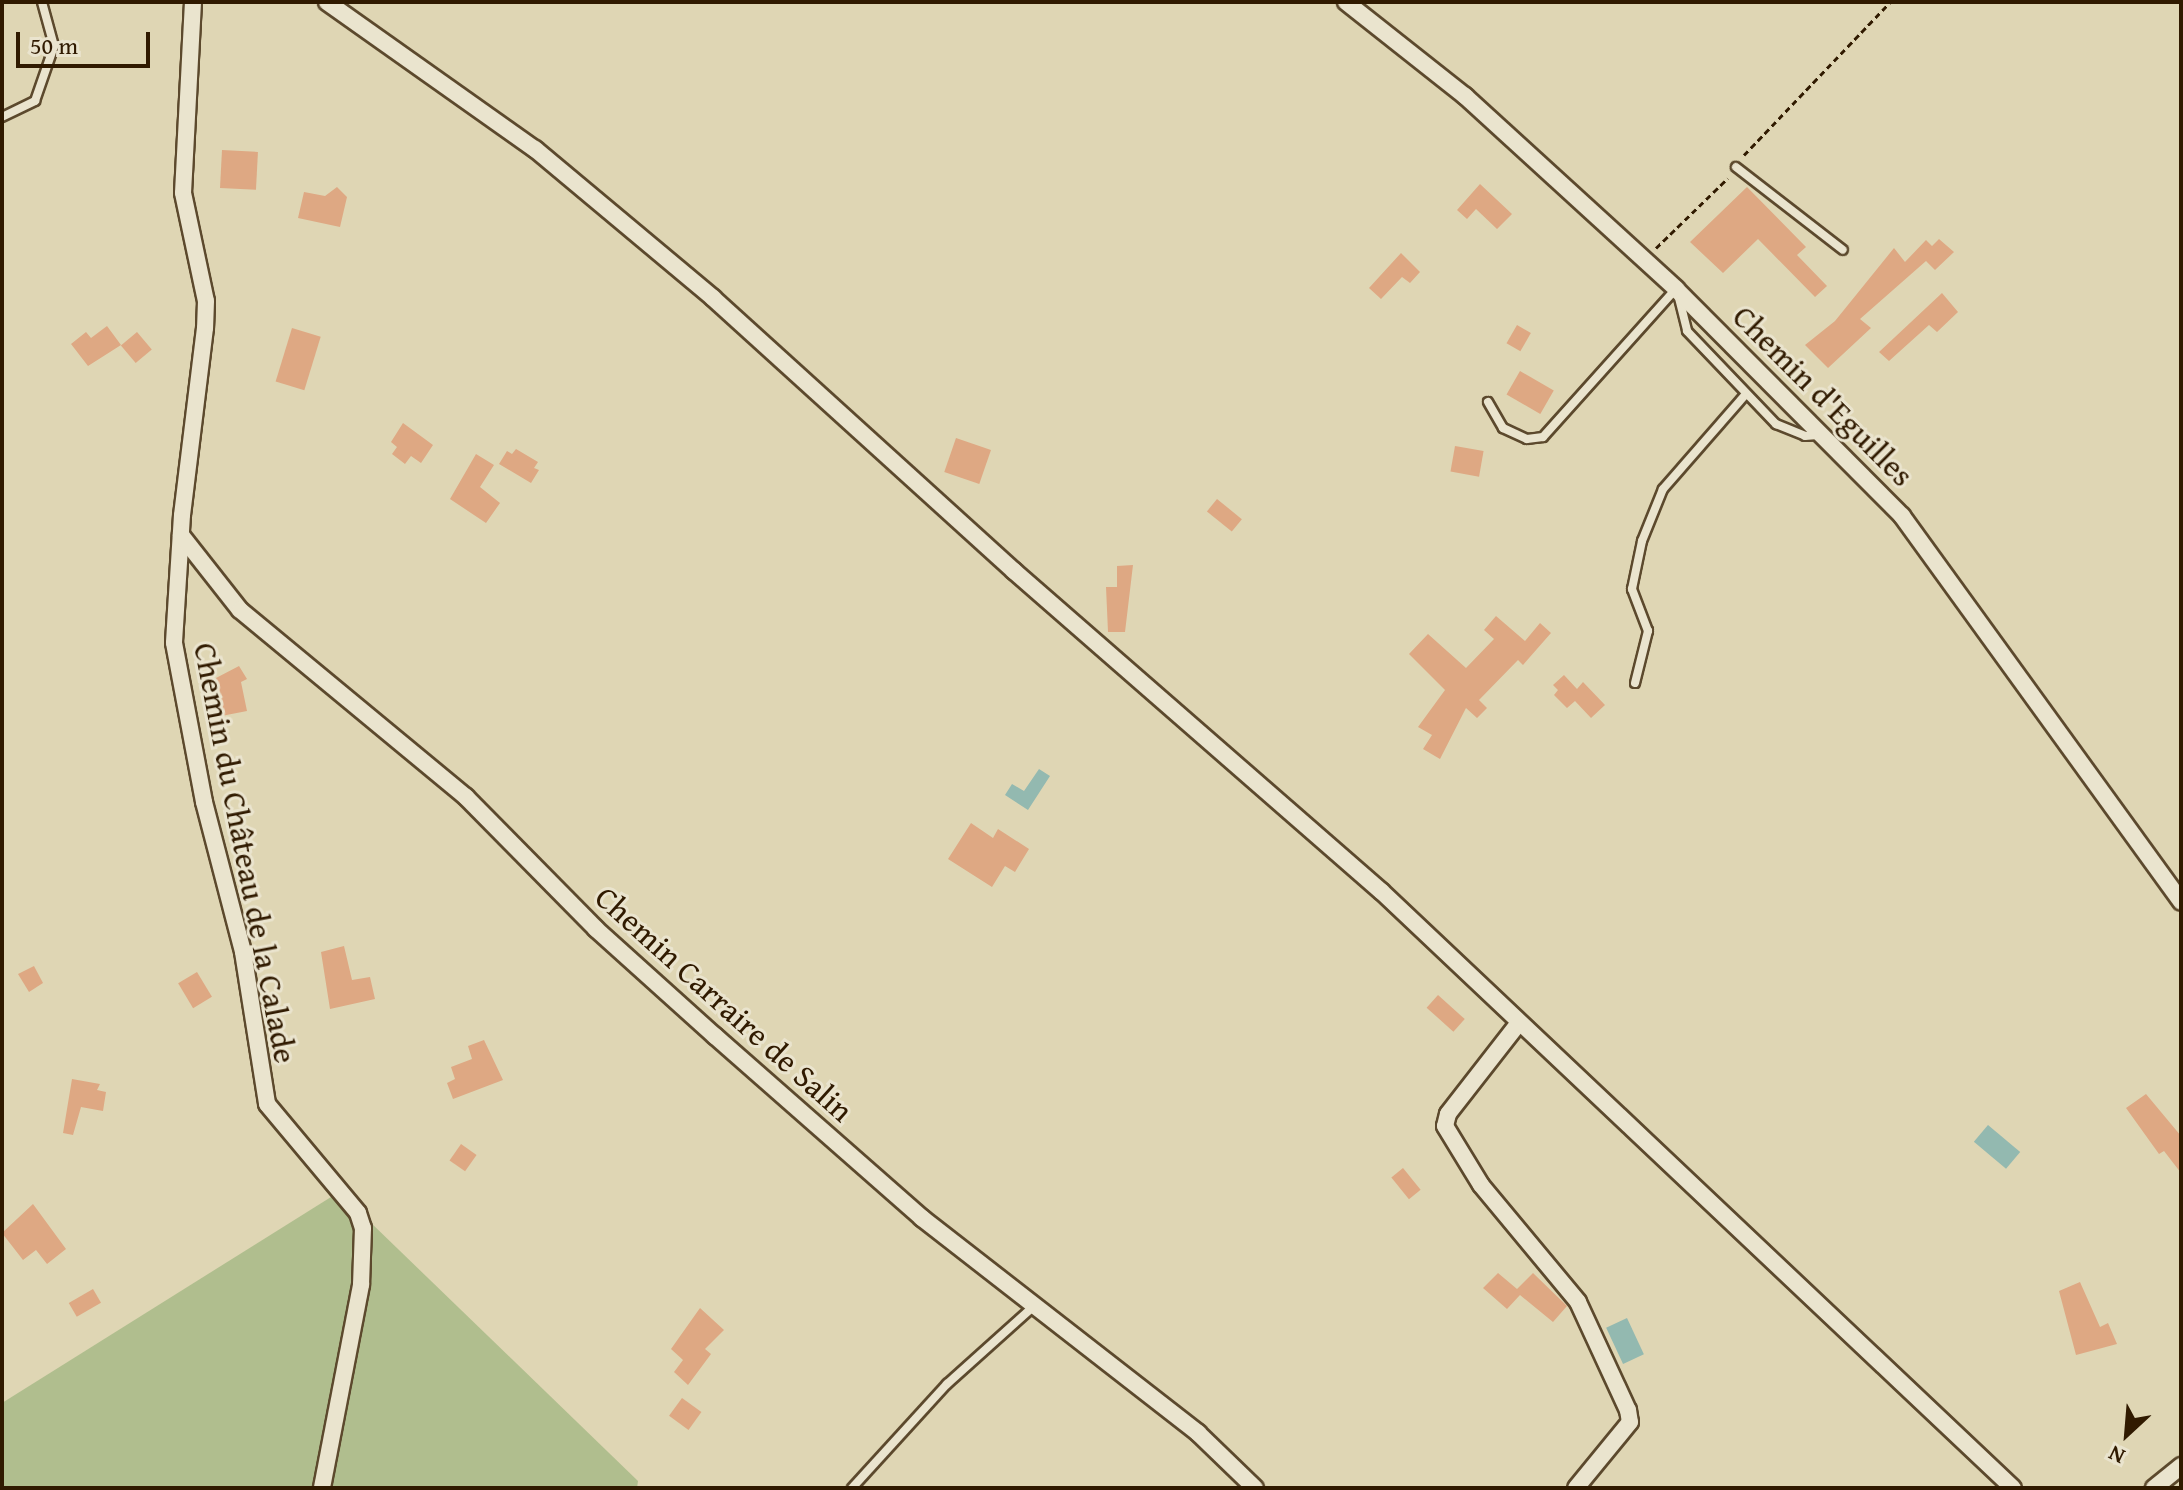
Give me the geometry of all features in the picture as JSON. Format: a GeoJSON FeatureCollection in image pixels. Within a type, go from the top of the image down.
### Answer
{"type":"FeatureCollection","features":[{"type":"Feature","properties":{"kind":"street","name":"Chemin du Château de la Calade"},"geometry":{"type":"LineString","coordinates":[[193,2],[183,193],[206,301],[181,535],[174,643],[179,687],[243,952],[258,1073],[274,1116],[358,1213],[363,1228],[361,1285],[322,1488]]}},
{"type":"Feature","properties":{"kind":"street"},"geometry":{"type":"LineString","coordinates":[[327,2],[535,149],[713,298],[1014,571],[1381,891],[1518,1024],[2013,1488]]}},
{"type":"Feature","properties":{"kind":"street","name":"Chemin d'Eguilles"},"geometry":{"type":"LineString","coordinates":[[1346,2],[1465,96],[1645,260],[1902,516],[2181,902]]}},
{"type":"Feature","properties":{"kind":"street","name":"Chemin Carraire de Salin"},"geometry":{"type":"LineString","coordinates":[[181,535],[240,610],[466,797],[661,988],[922,1218],[1198,1433],[1255,1488]]}},
{"type":"Feature","properties":{"kind":"street"},"geometry":{"type":"LineString","coordinates":[[1518,1024],[1448,1114],[1445,1126],[1481,1185],[1578,1302],[1628,1410],[1630,1422],[1576,1488]]}},
{"type":"Feature","properties":{"kind":"street"},"geometry":{"type":"LineString","coordinates":[[2154,1488],[2181,1466]]}},
{"type":"Feature","properties":{"kind":"lane"},"geometry":{"type":"LineString","coordinates":[[2,117],[35,101],[54,46],[42,2]]}},
{"type":"Feature","properties":{"kind":"lane"},"geometry":{"type":"LineString","coordinates":[[1736,167],[1843,250]]}},
{"type":"Feature","properties":{"kind":"lane"},"geometry":{"type":"LineString","coordinates":[[1676,289],[1687,331],[1746,394],[1776,424],[1805,436],[1822,435]]}},
{"type":"Feature","properties":{"kind":"lane"},"geometry":{"type":"LineString","coordinates":[[1488,402],[1503,428],[1527,439],[1543,437],[1676,289]]}},
{"type":"Feature","properties":{"kind":"lane"},"geometry":{"type":"LineString","coordinates":[[1635,683],[1648,631],[1632,589],[1642,541],[1663,489],[1746,394]]}},
{"type":"Feature","properties":{"kind":"lane"},"geometry":{"type":"LineString","coordinates":[[852,1488],[947,1384],[1034,1306]]}},
{"type":"Feature","properties":{"kind":"path"},"geometry":{"type":"LineString","coordinates":[[1645,260],[1736,167],[1807,83],[1890,2]]}},
{"type":"Feature","properties":{"kind":"green space"},"geometry":{"type":"Polygon","coordinates":[[[339,1192],[638,1481],[637,1488],[2,1488],[2,1403],[339,1192]]]}},
{"type":"Feature","properties":{"kind":"water"},"geometry":{"type":"Polygon","coordinates":[[[1039,769],[1050,776],[1028,810],[1005,795],[1012,784],[1024,791],[1039,769]]]}},
{"type":"Feature","properties":{"kind":"water"},"geometry":{"type":"Polygon","coordinates":[[[1988,1125],[2020,1152],[2006,1169],[1974,1142],[1988,1125]]]}},
{"type":"Feature","properties":{"kind":"water"},"geometry":{"type":"Polygon","coordinates":[[[1627,1318],[1644,1354],[1623,1364],[1606,1328],[1627,1318]]]}},
{"type":"Feature","properties":{"kind":"building"},"geometry":{"type":"Polygon","coordinates":[[[222,150],[258,152],[256,190],[220,188],[222,150]]]}},
{"type":"Feature","properties":{"kind":"building"},"geometry":{"type":"Polygon","coordinates":[[[1480,184],[1512,214],[1497,229],[1476,209],[1467,219],[1457,210],[1480,184]]]}},
{"type":"Feature","properties":{"kind":"building"},"geometry":{"type":"Polygon","coordinates":[[[337,187],[347,197],[340,227],[298,218],[304,192],[325,196],[337,187]]]}},
{"type":"Feature","properties":{"kind":"building"},"geometry":{"type":"Polygon","coordinates":[[[1747,187],[1806,247],[1797,255],[1827,286],[1815,297],[1758,239],[1723,273],[1690,242],[1747,187]]]}},
{"type":"Feature","properties":{"kind":"building"},"geometry":{"type":"Polygon","coordinates":[[[1939,239],[1954,252],[1935,270],[1926,261],[1860,319],[1871,328],[1828,368],[1805,345],[1835,321],[1894,248],[1905,262],[1926,240],[1932,246],[1939,239]]]}},
{"type":"Feature","properties":{"kind":"building"},"geometry":{"type":"Polygon","coordinates":[[[1401,253],[1420,272],[1410,283],[1402,277],[1381,299],[1369,288],[1401,253]]]}},
{"type":"Feature","properties":{"kind":"building"},"geometry":{"type":"Polygon","coordinates":[[[1942,293],[1958,312],[1937,332],[1929,325],[1889,361],[1879,352],[1942,293]]]}},
{"type":"Feature","properties":{"kind":"building"},"geometry":{"type":"Polygon","coordinates":[[[1517,325],[1531,333],[1520,351],[1506,343],[1517,325]]]}},
{"type":"Feature","properties":{"kind":"building"},"geometry":{"type":"Polygon","coordinates":[[[107,326],[121,345],[88,366],[71,344],[86,332],[91,338],[107,326]]]}},
{"type":"Feature","properties":{"kind":"building"},"geometry":{"type":"Polygon","coordinates":[[[292,328],[321,337],[304,390],[276,382],[292,328]]]}},
{"type":"Feature","properties":{"kind":"building"},"geometry":{"type":"Polygon","coordinates":[[[137,332],[152,350],[136,363],[121,345],[137,332]]]}},
{"type":"Feature","properties":{"kind":"building"},"geometry":{"type":"Polygon","coordinates":[[[1520,371],[1554,390],[1540,414],[1506,394],[1520,371]]]}},
{"type":"Feature","properties":{"kind":"building"},"geometry":{"type":"Polygon","coordinates":[[[403,423],[433,445],[421,463],[411,456],[405,464],[392,454],[397,447],[391,442],[403,423]]]}},
{"type":"Feature","properties":{"kind":"building"},"geometry":{"type":"Polygon","coordinates":[[[956,438],[991,450],[979,484],[944,472],[956,438]]]}},
{"type":"Feature","properties":{"kind":"building"},"geometry":{"type":"Polygon","coordinates":[[[1455,446],[1484,451],[1479,477],[1450,472],[1455,446]]]}},
{"type":"Feature","properties":{"kind":"building"},"geometry":{"type":"Polygon","coordinates":[[[516,449],[538,462],[534,468],[539,470],[531,483],[499,464],[507,451],[512,454],[516,449]]]}},
{"type":"Feature","properties":{"kind":"building"},"geometry":{"type":"Polygon","coordinates":[[[476,454],[494,465],[480,487],[500,503],[486,523],[450,499],[476,454]]]}},
{"type":"Feature","properties":{"kind":"building"},"geometry":{"type":"Polygon","coordinates":[[[1217,499],[1242,519],[1232,532],[1207,511],[1217,499]]]}},
{"type":"Feature","properties":{"kind":"building"},"geometry":{"type":"Polygon","coordinates":[[[1133,565],[1125,632],[1108,632],[1106,587],[1117,587],[1117,566],[1133,565]]]}},
{"type":"Feature","properties":{"kind":"building"},"geometry":{"type":"Polygon","coordinates":[[[1496,616],[1525,641],[1540,623],[1551,633],[1523,665],[1518,660],[1479,700],[1487,708],[1477,718],[1466,708],[1440,759],[1423,749],[1432,735],[1418,727],[1445,690],[1409,654],[1428,634],[1466,668],[1494,639],[1484,630],[1496,616]]]}},
{"type":"Feature","properties":{"kind":"building"},"geometry":{"type":"Polygon","coordinates":[[[239,666],[247,679],[241,682],[247,711],[211,718],[207,698],[219,695],[216,678],[239,666]]]}},
{"type":"Feature","properties":{"kind":"building"},"geometry":{"type":"Polygon","coordinates":[[[1564,675],[1577,689],[1583,682],[1605,705],[1591,718],[1575,701],[1567,708],[1554,695],[1558,690],[1553,685],[1564,675]]]}},
{"type":"Feature","properties":{"kind":"building"},"geometry":{"type":"Polygon","coordinates":[[[971,823],[993,838],[998,829],[1029,849],[1015,872],[1005,866],[992,887],[948,859],[971,823]]]}},
{"type":"Feature","properties":{"kind":"building"},"geometry":{"type":"Polygon","coordinates":[[[344,946],[352,980],[370,977],[375,999],[330,1009],[321,952],[344,946]]]}},
{"type":"Feature","properties":{"kind":"building"},"geometry":{"type":"Polygon","coordinates":[[[34,966],[43,983],[29,992],[18,974],[34,966]]]}},
{"type":"Feature","properties":{"kind":"building"},"geometry":{"type":"Polygon","coordinates":[[[197,972],[212,997],[193,1008],[178,983],[197,972]]]}},
{"type":"Feature","properties":{"kind":"building"},"geometry":{"type":"Polygon","coordinates":[[[1438,995],[1465,1019],[1453,1032],[1427,1008],[1438,995]]]}},
{"type":"Feature","properties":{"kind":"building"},"geometry":{"type":"Polygon","coordinates":[[[484,1040],[503,1080],[453,1099],[447,1083],[455,1079],[451,1067],[472,1059],[468,1046],[484,1040]]]}},
{"type":"Feature","properties":{"kind":"building"},"geometry":{"type":"Polygon","coordinates":[[[72,1079],[100,1084],[97,1090],[106,1092],[103,1111],[81,1107],[73,1135],[63,1133],[72,1079]]]}},
{"type":"Feature","properties":{"kind":"building"},"geometry":{"type":"Polygon","coordinates":[[[2146,1094],[2181,1136],[2181,1173],[2164,1151],[2159,1154],[2126,1108],[2146,1094]]]}},
{"type":"Feature","properties":{"kind":"building"},"geometry":{"type":"Polygon","coordinates":[[[461,1144],[477,1155],[465,1171],[450,1160],[461,1144]]]}},
{"type":"Feature","properties":{"kind":"building"},"geometry":{"type":"Polygon","coordinates":[[[1403,1168],[1421,1190],[1409,1199],[1391,1177],[1403,1168]]]}},
{"type":"Feature","properties":{"kind":"building"},"geometry":{"type":"Polygon","coordinates":[[[33,1204],[66,1249],[47,1264],[36,1250],[23,1260],[2,1233],[33,1204]]]}},
{"type":"Feature","properties":{"kind":"building"},"geometry":{"type":"Polygon","coordinates":[[[1498,1273],[1517,1289],[1533,1273],[1567,1306],[1553,1322],[1520,1295],[1507,1309],[1483,1288],[1498,1273]]]}},
{"type":"Feature","properties":{"kind":"building"},"geometry":{"type":"Polygon","coordinates":[[[2080,1282],[2100,1327],[2108,1323],[2117,1344],[2076,1355],[2059,1291],[2080,1282]]]}},
{"type":"Feature","properties":{"kind":"building"},"geometry":{"type":"Polygon","coordinates":[[[93,1289],[101,1303],[77,1317],[69,1303],[93,1289]]]}},
{"type":"Feature","properties":{"kind":"building"},"geometry":{"type":"Polygon","coordinates":[[[700,1308],[724,1330],[705,1349],[711,1354],[688,1385],[674,1372],[683,1360],[671,1349],[700,1308]]]}},
{"type":"Feature","properties":{"kind":"building"},"geometry":{"type":"Polygon","coordinates":[[[682,1398],[701,1412],[688,1430],[669,1416],[682,1398]]]}}]}
